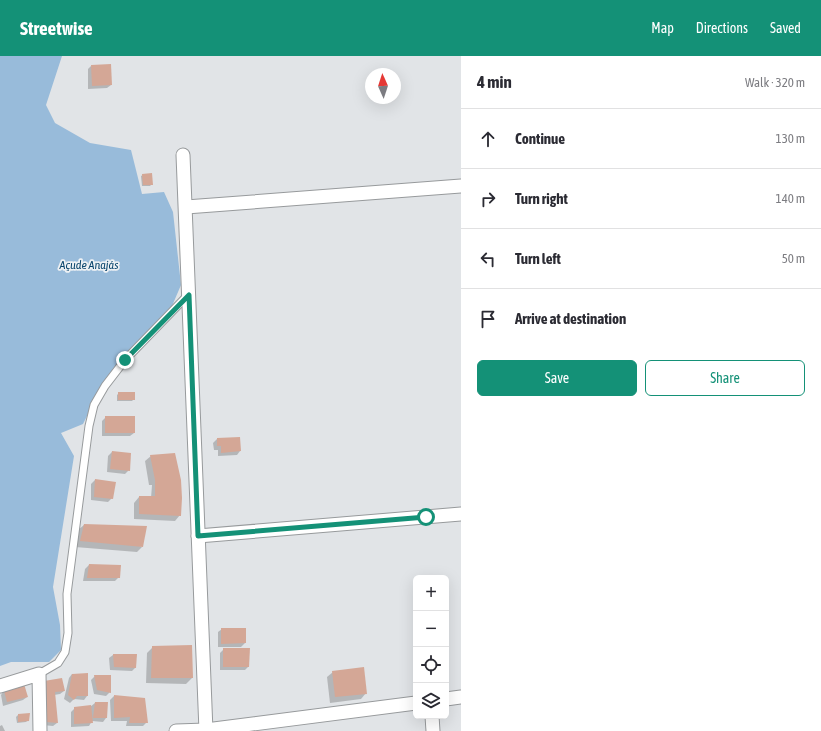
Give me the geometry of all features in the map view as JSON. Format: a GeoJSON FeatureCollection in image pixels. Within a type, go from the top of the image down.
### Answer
{"type":"FeatureCollection","features":[{"type":"Feature","properties":{"kind":"street"},"geometry":{"type":"LineString","coordinates":[[183,155],[206,730]]}},
{"type":"Feature","properties":{"kind":"street"},"geometry":{"type":"LineString","coordinates":[[186,207],[461,186]]}},
{"type":"Feature","properties":{"kind":"street"},"geometry":{"type":"LineString","coordinates":[[198,536],[461,514]]}},
{"type":"Feature","properties":{"kind":"street"},"geometry":{"type":"LineString","coordinates":[[0,686],[39,674],[40,731]]}},
{"type":"Feature","properties":{"kind":"street"},"geometry":{"type":"LineString","coordinates":[[449,699],[461,697]]}},
{"type":"Feature","properties":{"kind":"street"},"geometry":{"type":"LineString","coordinates":[[176,731],[206,730],[413,703]]}},
{"type":"Feature","properties":{"kind":"street"},"geometry":{"type":"LineString","coordinates":[[432,719],[433,731]]}},
{"type":"Feature","properties":{"kind":"lane"},"geometry":{"type":"LineString","coordinates":[[39,674],[58,663],[65,652],[68,633],[66,594],[89,426],[94,405],[105,386],[125,360],[189,295]]}},
{"type":"Feature","properties":{"kind":"water","name":"Açude Anajás"},"geometry":{"type":"Polygon","coordinates":[[[0,56],[62,56],[46,105],[55,123],[90,143],[131,150],[142,194],[164,192],[173,212],[181,285],[169,313],[95,400],[83,424],[61,433],[74,456],[53,587],[60,625],[61,650],[49,662],[11,662],[0,666],[0,56]]]}},
{"type":"Feature","properties":{"kind":"building"},"geometry":{"type":"Polygon","coordinates":[[[111,64],[112,85],[92,86],[91,65],[111,64]]]}},
{"type":"Feature","properties":{"kind":"building"},"geometry":{"type":"Polygon","coordinates":[[[152,173],[153,185],[143,185],[142,174],[152,173]]]}},
{"type":"Feature","properties":{"kind":"building"},"geometry":{"type":"Polygon","coordinates":[[[118,392],[135,392],[135,400],[118,400],[118,392]]]}},
{"type":"Feature","properties":{"kind":"building"},"geometry":{"type":"Polygon","coordinates":[[[105,416],[135,416],[135,433],[105,433],[105,416]]]}},
{"type":"Feature","properties":{"kind":"building"},"geometry":{"type":"Polygon","coordinates":[[[240,437],[241,451],[221,453],[221,446],[217,446],[217,438],[240,437]]]}},
{"type":"Feature","properties":{"kind":"building"},"geometry":{"type":"Polygon","coordinates":[[[112,451],[131,453],[130,471],[110,469],[112,451]]]}},
{"type":"Feature","properties":{"kind":"building"},"geometry":{"type":"Polygon","coordinates":[[[175,453],[181,480],[181,516],[139,514],[139,496],[155,496],[155,480],[150,455],[175,453]]]}},
{"type":"Feature","properties":{"kind":"building"},"geometry":{"type":"Polygon","coordinates":[[[95,479],[116,482],[113,499],[94,497],[95,479]]]}},
{"type":"Feature","properties":{"kind":"building"},"geometry":{"type":"Polygon","coordinates":[[[84,524],[147,526],[143,547],[80,541],[84,524]]]}},
{"type":"Feature","properties":{"kind":"building"},"geometry":{"type":"Polygon","coordinates":[[[89,564],[121,565],[120,578],[87,578],[89,564]]]}},
{"type":"Feature","properties":{"kind":"building"},"geometry":{"type":"Polygon","coordinates":[[[221,628],[246,628],[246,643],[221,644],[221,628]]]}},
{"type":"Feature","properties":{"kind":"building"},"geometry":{"type":"Polygon","coordinates":[[[192,645],[193,678],[151,678],[152,646],[192,645]]]}},
{"type":"Feature","properties":{"kind":"building"},"geometry":{"type":"Polygon","coordinates":[[[223,648],[250,648],[249,667],[223,667],[223,648]]]}},
{"type":"Feature","properties":{"kind":"building"},"geometry":{"type":"Polygon","coordinates":[[[113,654],[137,654],[136,668],[114,667],[113,654]]]}},
{"type":"Feature","properties":{"kind":"building"},"geometry":{"type":"Polygon","coordinates":[[[364,667],[367,694],[335,697],[332,671],[364,667]]]}},
{"type":"Feature","properties":{"kind":"building"},"geometry":{"type":"Polygon","coordinates":[[[88,673],[88,696],[77,696],[74,700],[68,695],[72,674],[88,673]]]}},
{"type":"Feature","properties":{"kind":"building"},"geometry":{"type":"Polygon","coordinates":[[[94,675],[111,675],[111,693],[97,690],[94,675]]]}},
{"type":"Feature","properties":{"kind":"building"},"geometry":{"type":"Polygon","coordinates":[[[62,678],[65,691],[55,692],[58,723],[46,722],[44,681],[62,678]]]}},
{"type":"Feature","properties":{"kind":"building"},"geometry":{"type":"Polygon","coordinates":[[[24,684],[28,697],[7,702],[4,691],[24,684]]]}},
{"type":"Feature","properties":{"kind":"building"},"geometry":{"type":"Polygon","coordinates":[[[114,695],[145,698],[148,723],[129,723],[130,717],[114,718],[114,695]]]}},
{"type":"Feature","properties":{"kind":"building"},"geometry":{"type":"Polygon","coordinates":[[[95,702],[108,702],[107,718],[93,718],[95,702]]]}},
{"type":"Feature","properties":{"kind":"building"},"geometry":{"type":"Polygon","coordinates":[[[91,705],[93,723],[74,724],[74,707],[91,705]]]}},
{"type":"Feature","properties":{"kind":"building"},"geometry":{"type":"Polygon","coordinates":[[[30,713],[29,721],[18,722],[18,714],[30,713]]]}},
{"type":"Feature","properties":{"kind":"route"},"geometry":{"type":"LineString","coordinates":[[125,360],[189,295],[198,536],[426,517]]}}]}
